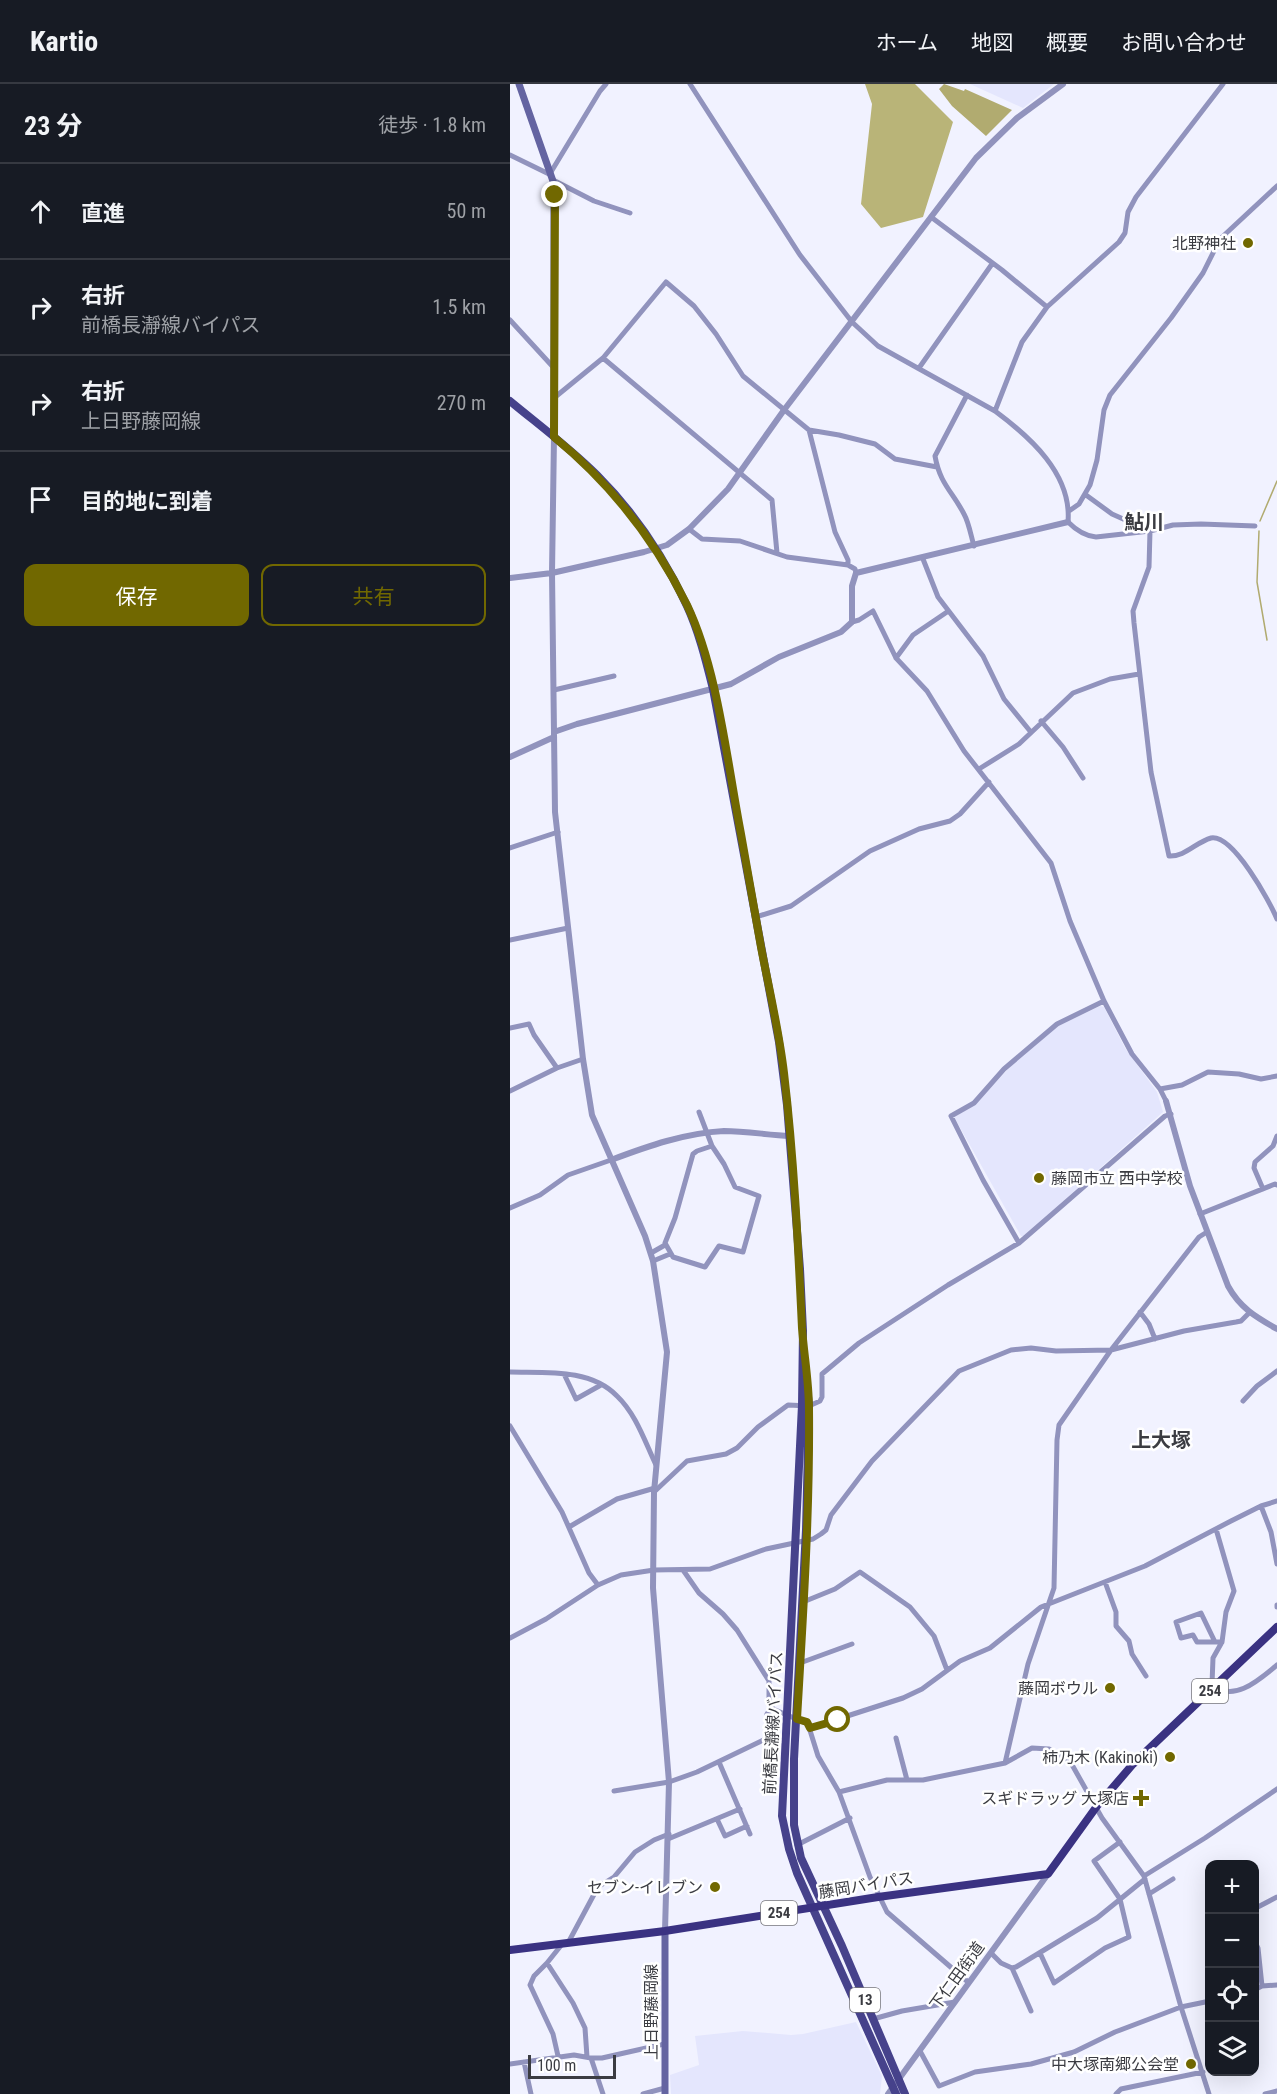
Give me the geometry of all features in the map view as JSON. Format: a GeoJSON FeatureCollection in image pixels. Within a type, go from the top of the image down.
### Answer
{"type":"FeatureCollection","features":[{"type":"Feature","properties":{"kind":"highway","name":"254"},"geometry":{"type":"LineString","coordinates":[[1048,1874],[1097,1806],[1133,1764],[1277,1627]]}},
{"type":"Feature","properties":{"kind":"highway","name":"藤岡バイパス"},"geometry":{"type":"LineString","coordinates":[[510,1950],[665,1931],[878,1897],[1048,1874]]}},
{"type":"Feature","properties":{"kind":"main road"},"geometry":{"type":"LineString","coordinates":[[519,84],[552,176],[554,437]]}},
{"type":"Feature","properties":{"kind":"main road","name":"前橋長瀞線バイパス"},"geometry":{"type":"LineString","coordinates":[[510,401],[597,476],[630,514],[655,549],[687,607],[703,651],[713,689],[779,1042],[790,1136],[801,1275],[806,1540],[793,1816],[803,1864],[905,2094]]}},
{"type":"Feature","properties":{"kind":"main road","name":"前橋長瀞線バイパス"},"geometry":{"type":"LineString","coordinates":[[805,1405],[782,1816],[793,1861],[892,2092]]}},
{"type":"Feature","properties":{"kind":"main road","name":"上日野藤岡線"},"geometry":{"type":"LineString","coordinates":[[665,1931],[665,2091]]}},
{"type":"Feature","properties":{"kind":"street"},"geometry":{"type":"LineString","coordinates":[[552,176],[606,84]]}},
{"type":"Feature","properties":{"kind":"street"},"geometry":{"type":"LineString","coordinates":[[690,84],[795,248],[852,322],[878,346],[995,411],[1040,450],[1058,475],[1069,511],[1068,522]]}},
{"type":"Feature","properties":{"kind":"street"},"geometry":{"type":"LineString","coordinates":[[510,578],[552,573],[655,549],[672,543],[689,529],[722,496],[784,410],[985,147],[1017,118],[1064,84]]}},
{"type":"Feature","properties":{"kind":"street"},"geometry":{"type":"LineString","coordinates":[[995,411],[1022,342],[1047,307],[1119,242],[1125,233],[1128,212],[1136,197],[1223,84]]}},
{"type":"Feature","properties":{"kind":"street"},"geometry":{"type":"LineString","coordinates":[[510,155],[549,174],[594,201],[630,213]]}},
{"type":"Feature","properties":{"kind":"street"},"geometry":{"type":"LineString","coordinates":[[1069,511],[1086,495],[1097,460],[1104,410],[1110,395],[1171,318],[1203,273],[1220,239],[1277,186]]}},
{"type":"Feature","properties":{"kind":"street"},"geometry":{"type":"LineString","coordinates":[[930,217],[1047,307]]}},
{"type":"Feature","properties":{"kind":"street"},"geometry":{"type":"LineString","coordinates":[[919,368],[992,264]]}},
{"type":"Feature","properties":{"kind":"street"},"geometry":{"type":"LineString","coordinates":[[552,399],[603,358],[666,282],[694,306],[716,334],[743,376],[809,430],[876,444],[894,459],[937,467]]}},
{"type":"Feature","properties":{"kind":"street"},"geometry":{"type":"LineString","coordinates":[[510,320],[554,368]]}},
{"type":"Feature","properties":{"kind":"street"},"geometry":{"type":"LineString","coordinates":[[603,358],[772,500],[777,553]]}},
{"type":"Feature","properties":{"kind":"street"},"geometry":{"type":"LineString","coordinates":[[967,396],[935,456],[945,488],[965,515],[974,546]]}},
{"type":"Feature","properties":{"kind":"street"},"geometry":{"type":"LineString","coordinates":[[809,430],[835,532],[848,560],[848,565]]}},
{"type":"Feature","properties":{"kind":"street"},"geometry":{"type":"LineString","coordinates":[[554,437],[552,573],[555,812],[583,1059],[592,1115],[645,1236],[654,1262],[667,1352],[654,1490],[654,1610],[669,1782],[665,1931]]}},
{"type":"Feature","properties":{"kind":"street"},"geometry":{"type":"LineString","coordinates":[[1086,495],[1112,514],[1150,531]]}},
{"type":"Feature","properties":{"kind":"street"},"geometry":{"type":"LineString","coordinates":[[856,573],[923,559],[1068,522]]}},
{"type":"Feature","properties":{"kind":"street"},"geometry":{"type":"LineString","coordinates":[[1068,522],[1077,531],[1089,537],[1150,531],[1173,525],[1255,526]]}},
{"type":"Feature","properties":{"kind":"street"},"geometry":{"type":"LineString","coordinates":[[689,529],[702,539],[740,541],[808,561],[848,565],[855,569],[856,573],[852,586],[852,622]]}},
{"type":"Feature","properties":{"kind":"street"},"geometry":{"type":"LineString","coordinates":[[1150,531],[1149,567],[1133,611],[1151,772],[1169,856],[1180,854],[1212,838],[1222,840],[1250,870],[1277,919]]}},
{"type":"Feature","properties":{"kind":"street"},"geometry":{"type":"LineString","coordinates":[[923,559],[938,597],[947,612],[983,656],[1004,699],[1030,731]]}},
{"type":"Feature","properties":{"kind":"street"},"geometry":{"type":"LineString","coordinates":[[510,757],[577,724],[731,684],[779,657],[841,632],[852,622],[873,611],[896,658],[927,691],[964,751],[1051,863],[1070,921],[1104,1001],[1132,1053],[1160,1089],[1166,1101],[1200,1214],[1228,1286],[1236,1300],[1250,1314],[1277,1329]]}},
{"type":"Feature","properties":{"kind":"street"},"geometry":{"type":"LineString","coordinates":[[896,658],[913,635],[947,612]]}},
{"type":"Feature","properties":{"kind":"street"},"geometry":{"type":"LineString","coordinates":[[979,769],[1019,744],[1030,731],[1073,693],[1110,679],[1139,674]]}},
{"type":"Feature","properties":{"kind":"street"},"geometry":{"type":"LineString","coordinates":[[554,690],[614,676]]}},
{"type":"Feature","properties":{"kind":"street"},"geometry":{"type":"LineString","coordinates":[[1041,721],[1063,747],[1083,778]]}},
{"type":"Feature","properties":{"kind":"street"},"geometry":{"type":"LineString","coordinates":[[756,917],[791,906],[870,851],[919,829],[950,821],[960,814],[989,782]]}},
{"type":"Feature","properties":{"kind":"street"},"geometry":{"type":"LineString","coordinates":[[510,848],[558,832]]}},
{"type":"Feature","properties":{"kind":"street"},"geometry":{"type":"LineString","coordinates":[[510,940],[568,928]]}},
{"type":"Feature","properties":{"kind":"street"},"geometry":{"type":"LineString","coordinates":[[1019,1243],[983,1180],[951,1116],[974,1103],[1004,1069],[1057,1024],[1104,1001]]}},
{"type":"Feature","properties":{"kind":"street"},"geometry":{"type":"LineString","coordinates":[[510,1028],[529,1024],[557,1068]]}},
{"type":"Feature","properties":{"kind":"street"},"geometry":{"type":"LineString","coordinates":[[510,1091],[557,1068],[583,1059]]}},
{"type":"Feature","properties":{"kind":"street"},"geometry":{"type":"LineString","coordinates":[[1160,1089],[1182,1085],[1208,1072],[1230,1073],[1261,1079],[1277,1076]]}},
{"type":"Feature","properties":{"kind":"street"},"geometry":{"type":"LineString","coordinates":[[665,1245],[673,1257],[705,1267],[719,1246],[743,1252],[759,1196],[735,1187],[712,1146],[699,1112]]}},
{"type":"Feature","properties":{"kind":"street"},"geometry":{"type":"LineString","coordinates":[[568,1527],[617,1499],[654,1490],[687,1461],[732,1451],[758,1427],[788,1405],[805,1405],[820,1401],[822,1374],[859,1343],[948,1285],[1019,1243],[1165,1116],[1171,1114]]}},
{"type":"Feature","properties":{"kind":"street"},"geometry":{"type":"LineString","coordinates":[[510,1208],[540,1195],[568,1175],[672,1139],[706,1132],[727,1131],[790,1136]]}},
{"type":"Feature","properties":{"kind":"street"},"geometry":{"type":"LineString","coordinates":[[1263,1189],[1254,1168],[1255,1162],[1273,1146],[1277,1136]]}},
{"type":"Feature","properties":{"kind":"street"},"geometry":{"type":"LineString","coordinates":[[651,1253],[665,1245],[693,1154],[712,1146]]}},
{"type":"Feature","properties":{"kind":"street"},"geometry":{"type":"LineString","coordinates":[[1200,1214],[1277,1185]]}},
{"type":"Feature","properties":{"kind":"street"},"geometry":{"type":"LineString","coordinates":[[1005,1763],[1028,1664],[1054,1588],[1059,1425],[1140,1312],[1199,1237],[1207,1232]]}},
{"type":"Feature","properties":{"kind":"street"},"geometry":{"type":"LineString","coordinates":[[654,1262],[670,1254]]}},
{"type":"Feature","properties":{"kind":"street"},"geometry":{"type":"LineString","coordinates":[[1140,1312],[1149,1324],[1155,1340]]}},
{"type":"Feature","properties":{"kind":"street"},"geometry":{"type":"LineString","coordinates":[[510,1638],[546,1620],[598,1586],[621,1575],[654,1570],[710,1569],[766,1548],[813,1539],[826,1530],[831,1515],[872,1461],[959,1371],[1011,1350],[1031,1348],[1056,1351],[1111,1350],[1184,1331],[1241,1321],[1250,1314]]}},
{"type":"Feature","properties":{"kind":"street"},"geometry":{"type":"LineString","coordinates":[[1243,1401],[1257,1386],[1277,1371]]}},
{"type":"Feature","properties":{"kind":"street"},"geometry":{"type":"LineString","coordinates":[[510,1372],[564,1374],[588,1379],[616,1394],[626,1407],[656,1465]]}},
{"type":"Feature","properties":{"kind":"street"},"geometry":{"type":"LineString","coordinates":[[564,1374],[576,1399],[601,1385]]}},
{"type":"Feature","properties":{"kind":"street"},"geometry":{"type":"LineString","coordinates":[[510,1426],[562,1512],[589,1573],[598,1586]]}},
{"type":"Feature","properties":{"kind":"street"},"geometry":{"type":"LineString","coordinates":[[810,1728],[903,1698],[922,1689],[960,1661],[990,1648],[1041,1607],[1145,1566],[1261,1506],[1277,1501]]}},
{"type":"Feature","properties":{"kind":"street"},"geometry":{"type":"LineString","coordinates":[[1261,1506],[1275,1546],[1277,1564]]}},
{"type":"Feature","properties":{"kind":"street"},"geometry":{"type":"LineString","coordinates":[[1216,1529],[1234,1591],[1213,1658],[1212,1684],[1221,1691],[1248,1687],[1277,1665]]}},
{"type":"Feature","properties":{"kind":"street"},"geometry":{"type":"LineString","coordinates":[[683,1570],[699,1593],[737,1630],[769,1682],[769,1700],[772,1707],[788,1716],[807,1722],[819,1756],[850,1818],[878,1897],[887,1912],[968,1982]]}},
{"type":"Feature","properties":{"kind":"street"},"geometry":{"type":"LineString","coordinates":[[803,1602],[835,1589],[860,1572],[886,1589],[916,1614],[934,1636],[947,1670]]}},
{"type":"Feature","properties":{"kind":"street"},"geometry":{"type":"LineString","coordinates":[[1105,1582],[1116,1612],[1116,1626],[1129,1641],[1132,1654],[1146,1676]]}},
{"type":"Feature","properties":{"kind":"street"},"geometry":{"type":"LineString","coordinates":[[1201,1613],[1219,1642],[1197,1642],[1193,1635],[1181,1638],[1176,1622],[1201,1613]]}},
{"type":"Feature","properties":{"kind":"street"},"geometry":{"type":"LineString","coordinates":[[800,1663],[852,1644]]}},
{"type":"Feature","properties":{"kind":"street"},"geometry":{"type":"LineString","coordinates":[[614,1791],[669,1782],[719,1762],[776,1734],[777,1720],[768,1714],[772,1707]]}},
{"type":"Feature","properties":{"kind":"street"},"geometry":{"type":"LineString","coordinates":[[896,1738],[907,1780]]}},
{"type":"Feature","properties":{"kind":"street"},"geometry":{"type":"LineString","coordinates":[[839,1792],[887,1780],[923,1780],[1005,1763],[1032,1748],[1049,1749],[1060,1754],[1071,1763],[1144,1878],[1209,2094]]}},
{"type":"Feature","properties":{"kind":"street"},"geometry":{"type":"LineString","coordinates":[[719,1762],[750,1834]]}},
{"type":"Feature","properties":{"kind":"street"},"geometry":{"type":"LineString","coordinates":[[1012,1968],[1096,1918],[1144,1878],[1277,1789]]}},
{"type":"Feature","properties":{"kind":"street"},"geometry":{"type":"LineString","coordinates":[[558,2056],[553,2034],[530,1985],[534,1976],[566,1943],[598,1887],[614,1877],[635,1852],[654,1840],[668,1837],[740,1809]]}},
{"type":"Feature","properties":{"kind":"street"},"geometry":{"type":"LineString","coordinates":[[798,1845],[850,1818]]}},
{"type":"Feature","properties":{"kind":"street"},"geometry":{"type":"LineString","coordinates":[[717,1819],[725,1836],[747,1826]]}},
{"type":"Feature","properties":{"kind":"street"},"geometry":{"type":"LineString","coordinates":[[1040,1953],[1054,1983],[1105,1948],[1129,1936],[1120,1899],[1094,1861],[1120,1842]]}},
{"type":"Feature","properties":{"kind":"street","name":"下仁田街道"},"geometry":{"type":"LineString","coordinates":[[892,2092],[898,2079],[1048,1874]]}},
{"type":"Feature","properties":{"kind":"street"},"geometry":{"type":"LineString","coordinates":[[1149,1893],[1173,1879]]}},
{"type":"Feature","properties":{"kind":"street"},"geometry":{"type":"LineString","coordinates":[[1259,1906],[1277,1897]]}},
{"type":"Feature","properties":{"kind":"street"},"geometry":{"type":"LineString","coordinates":[[991,1953],[1001,1963],[1012,1968],[1031,2011]]}},
{"type":"Feature","properties":{"kind":"street"},"geometry":{"type":"LineString","coordinates":[[1259,1958],[1262,1986]]}},
{"type":"Feature","properties":{"kind":"street"},"geometry":{"type":"LineString","coordinates":[[547,1963],[573,2003],[585,2028],[589,2057],[603,2094]]}},
{"type":"Feature","properties":{"kind":"street"},"geometry":{"type":"LineString","coordinates":[[1259,1988],[1277,1985]]}},
{"type":"Feature","properties":{"kind":"street"},"geometry":{"type":"LineString","coordinates":[[873,2019],[902,2011],[955,2002]]}},
{"type":"Feature","properties":{"kind":"street"},"geometry":{"type":"LineString","coordinates":[[920,2051],[939,2086],[975,2072],[1031,2064],[1074,2052],[1115,2032],[1181,2007],[1205,2002]]}},
{"type":"Feature","properties":{"kind":"street"},"geometry":{"type":"LineString","coordinates":[[510,2064],[558,2056],[617,2055],[664,2044]]}},
{"type":"Feature","properties":{"kind":"street"},"geometry":{"type":"LineString","coordinates":[[524,2062],[531,2094]]}},
{"type":"Feature","properties":{"kind":"street"},"geometry":{"type":"LineString","coordinates":[[1116,2094],[1121,2089],[1203,2072]]}},
{"type":"Feature","properties":{"kind":"street"},"geometry":{"type":"LineString","coordinates":[[643,2094],[665,2091]]}},
{"type":"Feature","properties":{"kind":"street"},"geometry":{"type":"LineString","coordinates":[[1265,2094],[1277,2091]]}},
{"type":"Feature","properties":{"kind":"shaded area"},"geometry":{"type":"Polygon","coordinates":[[[865,84],[915,84],[953,122],[923,217],[881,228],[861,204],[872,104],[865,84]]]}},
{"type":"Feature","properties":{"kind":"shaded area"},"geometry":{"type":"Polygon","coordinates":[[[944,84],[964,91],[965,89],[1012,110],[986,136],[952,106],[939,89],[944,84]]]}},
{"type":"Feature","properties":{"kind":"shaded area"},"geometry":{"type":"Polygon","coordinates":[[[970,84],[1054,84],[1023,108],[970,84]]]}},
{"type":"Feature","properties":{"kind":"shaded area","name":"藤岡市立 西中学校"},"geometry":{"type":"Polygon","coordinates":[[[1100,1006],[1104,1007],[1125,1048],[1157,1092],[1163,1112],[1024,1236],[1021,1236],[954,1117],[973,1106],[1012,1065],[1058,1026],[1100,1006]]]}},
{"type":"Feature","properties":{"kind":"shaded area"},"geometry":{"type":"Polygon","coordinates":[[[856,2022],[882,2076],[880,2094],[671,2094],[670,2075],[699,2065],[695,2036],[743,2031],[803,2034],[856,2022]]]}},
{"type":"Feature","properties":{"kind":"waterway"},"geometry":{"type":"LineString","coordinates":[[1260,521],[1277,481]]}},
{"type":"Feature","properties":{"kind":"waterway"},"geometry":{"type":"LineString","coordinates":[[1259,531],[1257,582],[1267,640]]}},
{"type":"Feature","properties":{"kind":"place","name":"北野神社"},"geometry":{"type":"Point","coordinates":[1248,243]}},
{"type":"Feature","properties":{"kind":"place","name":"藤岡市立 西中学校"},"geometry":{"type":"Point","coordinates":[1039,1178]}},
{"type":"Feature","properties":{"kind":"place","name":"藤岡ボウル"},"geometry":{"type":"Point","coordinates":[1110,1688]}},
{"type":"Feature","properties":{"kind":"place","name":"柿乃木 (Kakinoki)"},"geometry":{"type":"Point","coordinates":[1170,1757]}},
{"type":"Feature","properties":{"kind":"place","name":"スギドラッグ 大塚店"},"geometry":{"type":"Point","coordinates":[1141,1798]}},
{"type":"Feature","properties":{"kind":"place","name":"セブン-イレブン"},"geometry":{"type":"Point","coordinates":[715,1887]}},
{"type":"Feature","properties":{"kind":"place","name":"中大塚南郷公会堂"},"geometry":{"type":"Point","coordinates":[1191,2064]}},
{"type":"Feature","properties":{"kind":"district","name":"鮎川"},"geometry":{"type":"Point","coordinates":[1144,522]}},
{"type":"Feature","properties":{"kind":"district","name":"上大塚"},"geometry":{"type":"Point","coordinates":[1161,1440]}},
{"type":"Feature","properties":{"kind":"route"},"geometry":{"type":"LineString","coordinates":[[555,195],[552,399],[554,437],[597,476],[636,522],[661,558],[687,607],[696,628],[713,689],[731,780],[784,1072],[801,1275],[802,1331],[809,1406],[797,1719],[807,1722],[810,1728],[838,1720]]}}]}
